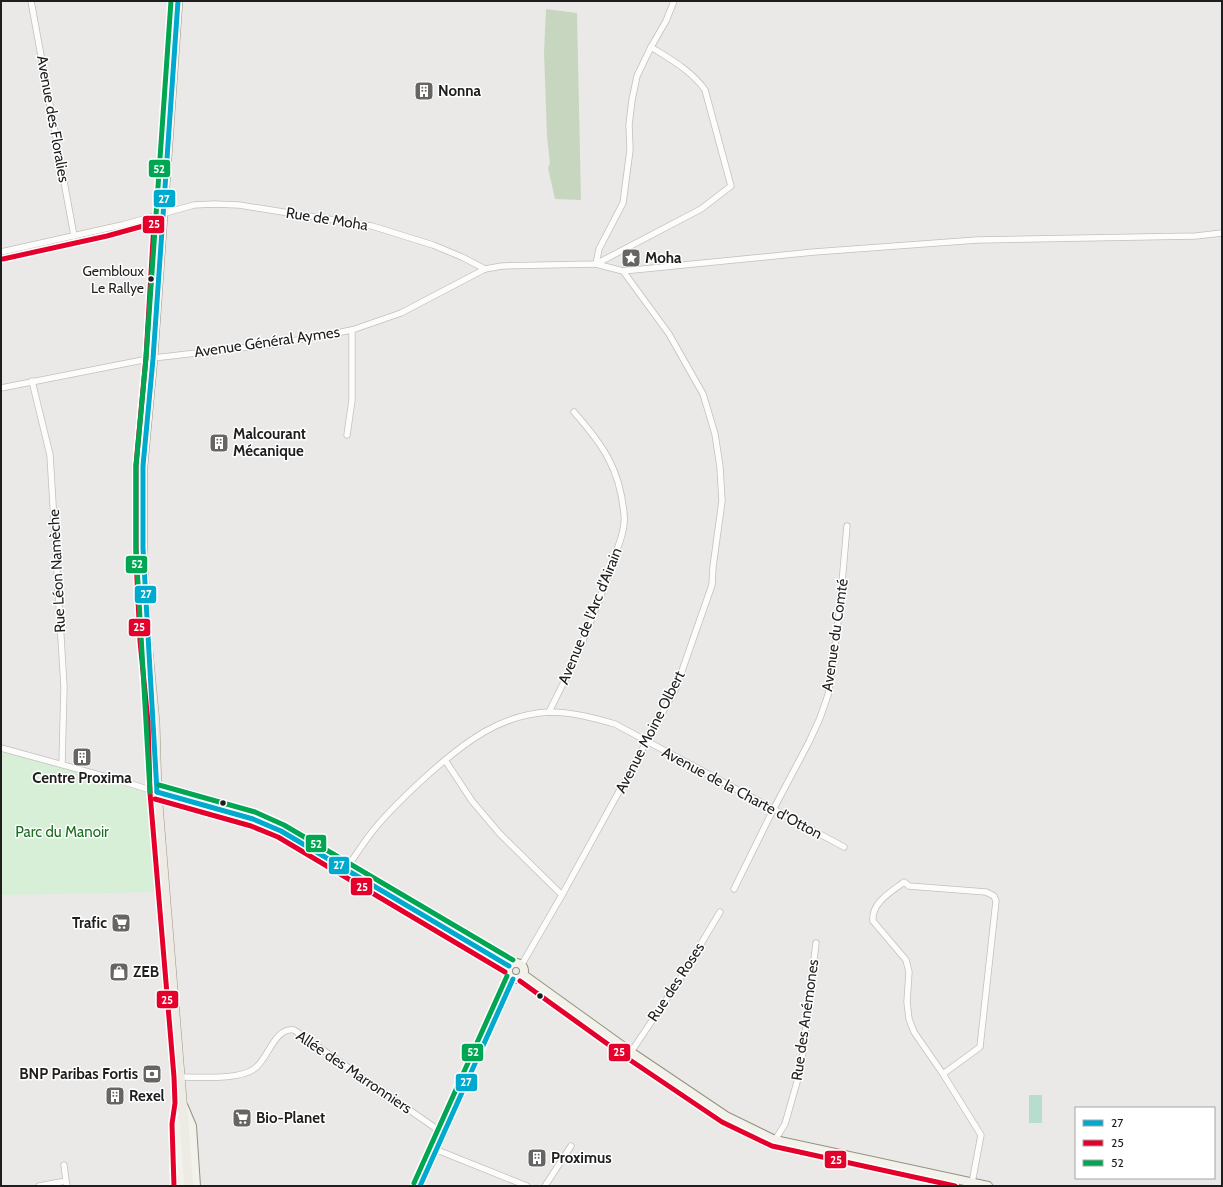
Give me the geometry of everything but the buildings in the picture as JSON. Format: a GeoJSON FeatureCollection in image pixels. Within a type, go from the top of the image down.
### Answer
{"type":"FeatureCollection","features":[{"type":"Feature","properties":{"kind":"main road"},"geometry":{"type":"LineString","coordinates":[[178,1],[153,358],[143,466],[143,559],[147,640],[154,722],[157,792],[189,1186]]}},
{"type":"Feature","properties":{"kind":"street","name":"Avenue des Floralies"},"geometry":{"type":"LineString","coordinates":[[31,1],[74,236]]}},
{"type":"Feature","properties":{"kind":"street"},"geometry":{"type":"LineString","coordinates":[[674,1],[666,21],[637,76],[629,125],[630,150],[623,202],[598,249],[596,264],[622,271],[753,257],[978,240],[1196,236],[1222,233]]}},
{"type":"Feature","properties":{"kind":"street","name":"Avenue Général Aymes"},"geometry":{"type":"LineString","coordinates":[[1,388],[153,358],[276,344],[352,330],[401,313],[485,269],[502,266],[596,264],[701,210],[731,186],[705,90],[699,81],[688,72],[651,47]]}},
{"type":"Feature","properties":{"kind":"street","name":"Rue de Moha"},"geometry":{"type":"LineString","coordinates":[[1,252],[122,225],[194,205],[214,204],[239,205],[372,226],[433,245],[462,257],[485,269]]}},
{"type":"Feature","properties":{"kind":"street","name":"Avenue Moine Olbert"},"geometry":{"type":"LineString","coordinates":[[522,964],[562,895],[676,688],[712,585],[722,501],[720,467],[715,434],[703,394],[669,334],[622,271]]}},
{"type":"Feature","properties":{"kind":"street"},"geometry":{"type":"LineString","coordinates":[[347,435],[352,400],[352,330]]}},
{"type":"Feature","properties":{"kind":"street","name":"Rue Léon Namèche"},"geometry":{"type":"LineString","coordinates":[[32,381],[50,455],[64,687],[62,764]]}},
{"type":"Feature","properties":{"kind":"street","name":"Avenue de l'Arc d'Airain"},"geometry":{"type":"LineString","coordinates":[[549,712],[566,680],[605,587],[622,536],[625,515],[614,468],[602,446],[574,412]]}},
{"type":"Feature","properties":{"kind":"street","name":"Avenue du Comté"},"geometry":{"type":"LineString","coordinates":[[734,890],[773,810],[809,742],[820,718],[828,695],[840,612],[847,526]]}},
{"type":"Feature","properties":{"kind":"street","name":"Avenue de la Charte d'Otton"},"geometry":{"type":"LineString","coordinates":[[346,869],[385,816],[445,760],[478,735],[505,721],[549,712],[576,714],[615,724],[844,847]]}},
{"type":"Feature","properties":{"kind":"street"},"geometry":{"type":"LineString","coordinates":[[1,748],[62,764],[266,823],[509,966]]}},
{"type":"Feature","properties":{"kind":"street"},"geometry":{"type":"LineString","coordinates":[[445,760],[472,801],[500,834],[562,895]]}},
{"type":"Feature","properties":{"kind":"street"},"geometry":{"type":"LineString","coordinates":[[943,1074],[980,1047],[996,901],[994,896],[986,892],[909,886],[904,882],[878,904],[872,913],[874,921],[906,960],[909,972],[907,1002],[909,1020],[914,1032],[943,1074],[981,1135],[972,1183]]}},
{"type":"Feature","properties":{"kind":"street","name":"Rue des Roses"},"geometry":{"type":"LineString","coordinates":[[631,1052],[680,979],[720,912]]}},
{"type":"Feature","properties":{"kind":"street","name":"Rue des Anémones"},"geometry":{"type":"LineString","coordinates":[[775,1140],[785,1124],[801,1068],[816,943]]}},
{"type":"Feature","properties":{"kind":"street"},"geometry":{"type":"LineString","coordinates":[[509,966],[516,963],[522,964],[524,968],[524,975]]}},
{"type":"Feature","properties":{"kind":"street"},"geometry":{"type":"LineString","coordinates":[[509,966],[508,975],[513,979],[518,980],[524,975]]}},
{"type":"Feature","properties":{"kind":"street"},"geometry":{"type":"LineString","coordinates":[[524,975],[631,1052],[726,1116],[775,1140],[988,1186]]}},
{"type":"Feature","properties":{"kind":"street"},"geometry":{"type":"LineString","coordinates":[[420,1186],[513,979]]}},
{"type":"Feature","properties":{"kind":"street","name":"Allée des Marronniers"},"geometry":{"type":"LineString","coordinates":[[181,1076],[231,1076],[244,1074],[258,1066],[273,1043],[283,1032],[294,1030],[444,1134]]}},
{"type":"Feature","properties":{"kind":"street"},"geometry":{"type":"LineString","coordinates":[[180,1186],[179,1124],[182,1103]]}},
{"type":"Feature","properties":{"kind":"street"},"geometry":{"type":"LineString","coordinates":[[182,1103],[192,1126],[196,1186]]}},
{"type":"Feature","properties":{"kind":"street"},"geometry":{"type":"LineString","coordinates":[[545,1186],[571,1146]]}},
{"type":"Feature","properties":{"kind":"street"},"geometry":{"type":"LineString","coordinates":[[437,1150],[527,1186]]}},
{"type":"Feature","properties":{"kind":"street"},"geometry":{"type":"LineString","coordinates":[[39,1186],[66,1184],[64,1165]]}},
{"type":"Feature","properties":{"kind":"green space"},"geometry":{"type":"Polygon","coordinates":[[[546,9],[577,13],[581,200],[555,199],[548,168],[550,163],[547,137],[544,52],[546,9]]]}},
{"type":"Feature","properties":{"kind":"green space","name":"Parc du Manoir"},"geometry":{"type":"Polygon","coordinates":[[[1,751],[148,793],[159,892],[1,895],[1,751]]]}},
{"type":"Feature","properties":{"kind":"green space"},"geometry":{"type":"Polygon","coordinates":[[[1029,1095],[1042,1095],[1042,1123],[1029,1123],[1029,1095]]]}},
{"type":"Feature","properties":{"kind":"transit line","name":"52"},"geometry":{"type":"LineString","coordinates":[[150,792],[136,548],[136,466],[146,358],[171,1]]}},
{"type":"Feature","properties":{"kind":"transit line","name":"27"},"geometry":{"type":"LineString","coordinates":[[157,792],[143,548],[143,466],[153,359],[178,1]]}},
{"type":"Feature","properties":{"kind":"transit line","name":"25"},"geometry":{"type":"LineString","coordinates":[[3,259],[107,236],[154,223],[146,357],[136,465],[136,559],[140,641],[148,722],[150,793],[174,1077],[175,1103],[172,1124],[174,1186]]}},
{"type":"Feature","properties":{"kind":"transit line","name":"52"},"geometry":{"type":"LineString","coordinates":[[159,785],[255,812],[284,825],[513,960]]}},
{"type":"Feature","properties":{"kind":"transit line","name":"27"},"geometry":{"type":"LineString","coordinates":[[157,792],[253,819],[281,831],[509,966]]}},
{"type":"Feature","properties":{"kind":"transit line","name":"25"},"geometry":{"type":"LineString","coordinates":[[155,799],[251,826],[278,837],[505,972]]}},
{"type":"Feature","properties":{"kind":"transit line","name":"52"},"geometry":{"type":"LineString","coordinates":[[414,1183],[507,976]]}},
{"type":"Feature","properties":{"kind":"transit line","name":"27"},"geometry":{"type":"LineString","coordinates":[[420,1186],[513,979]]}},
{"type":"Feature","properties":{"kind":"transit line","name":"25"},"geometry":{"type":"LineString","coordinates":[[520,981],[627,1058],[722,1122],[772,1146],[955,1186]]}},
{"type":"Feature","properties":{"kind":"place","name":"Nonna"},"geometry":{"type":"Point","coordinates":[424,91]}},
{"type":"Feature","properties":{"kind":"place","name":"Moha"},"geometry":{"type":"Point","coordinates":[631,258]}},
{"type":"Feature","properties":{"kind":"place","name":"Gembloux Le Rallye"},"geometry":{"type":"Point","coordinates":[151,279]}},
{"type":"Feature","properties":{"kind":"place","name":"Malcourant Mécanique"},"geometry":{"type":"Point","coordinates":[219,443]}},
{"type":"Feature","properties":{"kind":"place","name":"Centre Proxima"},"geometry":{"type":"Point","coordinates":[82,757]}},
{"type":"Feature","properties":{"kind":"place","name":"Trafic"},"geometry":{"type":"Point","coordinates":[121,923]}},
{"type":"Feature","properties":{"kind":"place","name":"ZEB"},"geometry":{"type":"Point","coordinates":[119,972]}},
{"type":"Feature","properties":{"kind":"place","name":"BNP Paribas Fortis"},"geometry":{"type":"Point","coordinates":[152,1074]}},
{"type":"Feature","properties":{"kind":"place","name":"Rexel"},"geometry":{"type":"Point","coordinates":[115,1096]}},
{"type":"Feature","properties":{"kind":"place","name":"Bio-Planet"},"geometry":{"type":"Point","coordinates":[242,1118]}},
{"type":"Feature","properties":{"kind":"place","name":"Proximus"},"geometry":{"type":"Point","coordinates":[537,1158]}}]}
